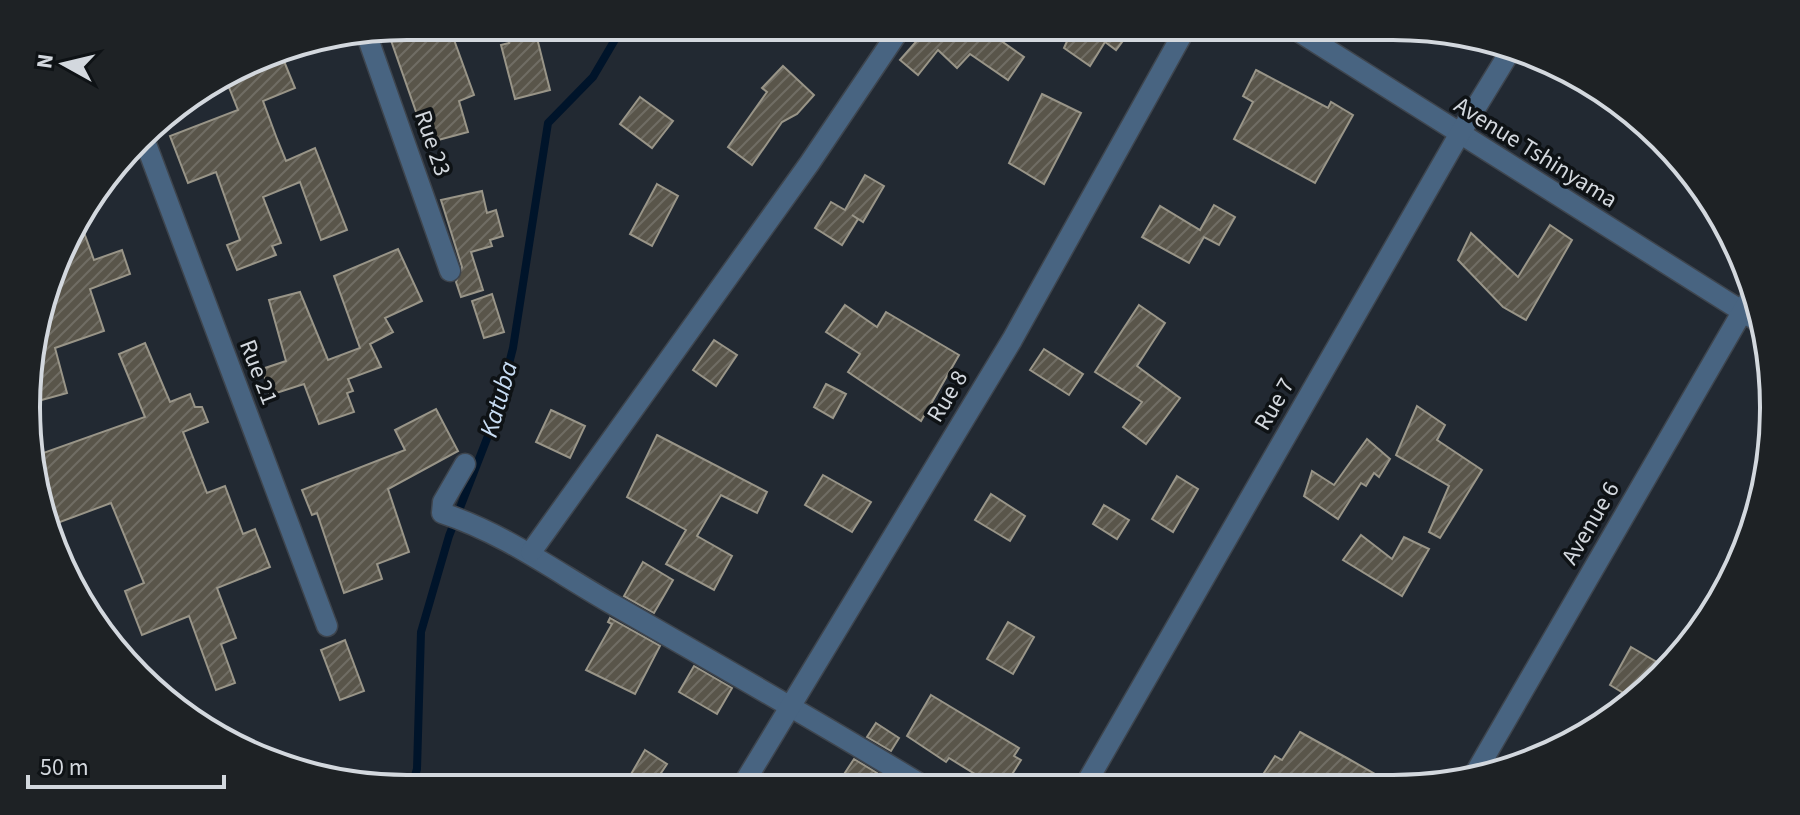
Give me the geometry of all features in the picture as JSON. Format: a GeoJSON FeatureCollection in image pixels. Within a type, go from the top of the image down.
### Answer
{"type":"FeatureCollection","features":[{"type":"Feature","properties":{"kind":"street"},"geometry":{"type":"LineString","coordinates":[[531,552],[809,164],[893,40]]}},
{"type":"Feature","properties":{"kind":"street","name":"Rue 8"},"geometry":{"type":"LineString","coordinates":[[749,775],[1012,340],[1179,40]]}},
{"type":"Feature","properties":{"kind":"street","name":"Avenue Tshinyama"},"geometry":{"type":"LineString","coordinates":[[1312,40],[1459,135],[1745,306]]}},
{"type":"Feature","properties":{"kind":"street","name":"Rue 23"},"geometry":{"type":"LineString","coordinates":[[369,42],[450,271]]}},
{"type":"Feature","properties":{"kind":"street","name":"Rue 7"},"geometry":{"type":"LineString","coordinates":[[1091,775],[1506,58]]}},
{"type":"Feature","properties":{"kind":"street","name":"Rue 21"},"geometry":{"type":"LineString","coordinates":[[148,148],[327,626]]}},
{"type":"Feature","properties":{"kind":"street","name":"Avenue 6"},"geometry":{"type":"LineString","coordinates":[[1481,764],[1747,313]]}},
{"type":"Feature","properties":{"kind":"street"},"geometry":{"type":"LineString","coordinates":[[465,464],[443,502],[442,513],[478,525],[531,552],[904,775]]}},
{"type":"Feature","properties":{"kind":"building"},"geometry":{"type":"Polygon","coordinates":[[[454,40],[474,95],[459,101],[468,132],[427,143],[391,41],[454,40]]]}},
{"type":"Feature","properties":{"kind":"building"},"geometry":{"type":"Polygon","coordinates":[[[508,40],[538,40],[550,90],[515,99],[501,45],[509,43],[508,40]]]}},
{"type":"Feature","properties":{"kind":"building"},"geometry":{"type":"Polygon","coordinates":[[[918,40],[1000,40],[1024,57],[1008,80],[970,54],[957,68],[938,50],[918,75],[900,60],[918,40]]]}},
{"type":"Feature","properties":{"kind":"building"},"geometry":{"type":"Polygon","coordinates":[[[1068,40],[1124,40],[1116,50],[1105,42],[1090,66],[1064,48],[1068,40]]]}},
{"type":"Feature","properties":{"kind":"building"},"geometry":{"type":"Polygon","coordinates":[[[284,62],[295,88],[263,101],[277,139],[286,161],[315,148],[347,230],[321,240],[300,182],[263,197],[281,243],[272,246],[276,255],[237,270],[227,245],[240,240],[216,172],[188,183],[170,136],[238,110],[229,87],[284,62]]]}},
{"type":"Feature","properties":{"kind":"building"},"geometry":{"type":"Polygon","coordinates":[[[783,66],[814,95],[797,114],[782,122],[752,165],[728,147],[767,92],[762,88],[783,66]]]}},
{"type":"Feature","properties":{"kind":"building"},"geometry":{"type":"Polygon","coordinates":[[[1256,70],[1328,108],[1331,102],[1353,115],[1315,183],[1234,139],[1253,102],[1243,96],[1256,70]]]}},
{"type":"Feature","properties":{"kind":"building"},"geometry":{"type":"Polygon","coordinates":[[[1042,94],[1081,113],[1044,184],[1009,163],[1042,94]]]}},
{"type":"Feature","properties":{"kind":"building"},"geometry":{"type":"Polygon","coordinates":[[[640,97],[673,121],[652,148],[620,124],[640,97]]]}},
{"type":"Feature","properties":{"kind":"building"},"geometry":{"type":"Polygon","coordinates":[[[865,175],[884,186],[863,222],[852,215],[858,219],[842,245],[815,228],[831,202],[845,210],[865,175]]]}},
{"type":"Feature","properties":{"kind":"building"},"geometry":{"type":"Polygon","coordinates":[[[657,184],[678,196],[652,246],[630,234],[657,184]]]}},
{"type":"Feature","properties":{"kind":"building"},"geometry":{"type":"Polygon","coordinates":[[[482,191],[487,213],[496,210],[503,236],[490,240],[492,246],[471,252],[483,290],[461,297],[456,282],[462,267],[441,200],[482,191]]]}},
{"type":"Feature","properties":{"kind":"building"},"geometry":{"type":"Polygon","coordinates":[[[1214,205],[1235,217],[1219,245],[1204,237],[1189,263],[1142,237],[1160,206],[1200,230],[1214,205]]]}},
{"type":"Feature","properties":{"kind":"building"},"geometry":{"type":"Polygon","coordinates":[[[1550,225],[1572,240],[1526,320],[1503,307],[1458,260],[1471,233],[1518,277],[1550,225]]]}},
{"type":"Feature","properties":{"kind":"building"},"geometry":{"type":"Polygon","coordinates":[[[84,233],[94,260],[122,250],[130,274],[90,289],[104,331],[55,348],[67,393],[40,400],[43,360],[53,312],[68,267],[84,233]]]}},
{"type":"Feature","properties":{"kind":"building"},"geometry":{"type":"Polygon","coordinates":[[[398,249],[422,301],[385,318],[393,332],[370,344],[381,367],[348,379],[353,391],[347,393],[354,412],[319,424],[304,384],[270,395],[262,369],[286,361],[269,300],[300,292],[328,360],[360,348],[334,276],[398,249]]]}},
{"type":"Feature","properties":{"kind":"building"},"geometry":{"type":"Polygon","coordinates":[[[492,294],[504,332],[484,338],[472,301],[492,294]]]}},
{"type":"Feature","properties":{"kind":"building"},"geometry":{"type":"Polygon","coordinates":[[[845,305],[877,327],[886,312],[959,355],[921,421],[848,372],[860,354],[826,332],[845,305]]]}},
{"type":"Feature","properties":{"kind":"building"},"geometry":{"type":"Polygon","coordinates":[[[1139,305],[1165,323],[1137,366],[1180,398],[1146,444],[1123,427],[1142,402],[1095,372],[1139,305]]]}},
{"type":"Feature","properties":{"kind":"building"},"geometry":{"type":"Polygon","coordinates":[[[714,340],[737,355],[716,386],[693,370],[714,340]]]}},
{"type":"Feature","properties":{"kind":"building"},"geometry":{"type":"Polygon","coordinates":[[[145,343],[170,402],[190,394],[195,407],[202,407],[208,422],[183,432],[207,493],[225,486],[243,534],[255,529],[270,567],[217,588],[236,638],[221,644],[235,683],[216,690],[189,616],[142,635],[125,591],[144,583],[111,503],[59,522],[53,503],[43,453],[145,417],[119,354],[145,343]]]}},
{"type":"Feature","properties":{"kind":"building"},"geometry":{"type":"Polygon","coordinates":[[[1044,349],[1083,374],[1069,395],[1030,370],[1044,349]]]}},
{"type":"Feature","properties":{"kind":"building"},"geometry":{"type":"Polygon","coordinates":[[[826,384],[846,394],[833,418],[814,407],[826,384]]]}},
{"type":"Feature","properties":{"kind":"building"},"geometry":{"type":"Polygon","coordinates":[[[1417,406],[1445,425],[1437,440],[1482,470],[1440,538],[1429,532],[1449,486],[1396,455],[1417,406]]]}},
{"type":"Feature","properties":{"kind":"building"},"geometry":{"type":"Polygon","coordinates":[[[436,409],[458,451],[388,489],[409,552],[377,564],[382,579],[344,593],[317,513],[312,515],[302,490],[405,450],[395,430],[436,409]]]}},
{"type":"Feature","properties":{"kind":"building"},"geometry":{"type":"Polygon","coordinates":[[[551,410],[585,426],[570,458],[536,442],[551,410]]]}},
{"type":"Feature","properties":{"kind":"building"},"geometry":{"type":"Polygon","coordinates":[[[657,435],[767,492],[757,513],[721,495],[697,536],[732,556],[714,590],[666,564],[686,530],[627,497],[657,435]]]}},
{"type":"Feature","properties":{"kind":"building"},"geometry":{"type":"Polygon","coordinates":[[[1367,439],[1390,459],[1379,477],[1374,473],[1366,486],[1361,483],[1338,519],[1304,496],[1312,471],[1334,485],[1367,439]]]}},
{"type":"Feature","properties":{"kind":"building"},"geometry":{"type":"Polygon","coordinates":[[[823,475],[871,502],[852,532],[805,505],[823,475]]]}},
{"type":"Feature","properties":{"kind":"building"},"geometry":{"type":"Polygon","coordinates":[[[1177,476],[1198,489],[1173,532],[1152,519],[1177,476]]]}},
{"type":"Feature","properties":{"kind":"building"},"geometry":{"type":"Polygon","coordinates":[[[991,494],[1025,516],[1010,541],[975,520],[991,494]]]}},
{"type":"Feature","properties":{"kind":"building"},"geometry":{"type":"Polygon","coordinates":[[[1104,505],[1129,520],[1117,539],[1093,524],[1104,505]]]}},
{"type":"Feature","properties":{"kind":"building"},"geometry":{"type":"Polygon","coordinates":[[[1361,535],[1392,559],[1404,537],[1429,549],[1402,596],[1343,560],[1361,535]]]}},
{"type":"Feature","properties":{"kind":"building"},"geometry":{"type":"Polygon","coordinates":[[[643,562],[673,580],[654,613],[624,596],[643,562]]]}},
{"type":"Feature","properties":{"kind":"building"},"geometry":{"type":"Polygon","coordinates":[[[610,618],[660,646],[635,694],[586,670],[612,624],[608,622],[610,618]]]}},
{"type":"Feature","properties":{"kind":"building"},"geometry":{"type":"Polygon","coordinates":[[[1008,622],[1034,637],[1013,674],[987,659],[1008,622]]]}},
{"type":"Feature","properties":{"kind":"building"},"geometry":{"type":"Polygon","coordinates":[[[345,640],[364,691],[340,700],[321,650],[345,640]]]}},
{"type":"Feature","properties":{"kind":"building"},"geometry":{"type":"Polygon","coordinates":[[[1631,647],[1657,662],[1623,693],[1610,685],[1631,647]]]}},
{"type":"Feature","properties":{"kind":"building"},"geometry":{"type":"Polygon","coordinates":[[[694,666],[732,688],[717,714],[679,692],[694,666]]]}},
{"type":"Feature","properties":{"kind":"building"},"geometry":{"type":"Polygon","coordinates":[[[931,695],[1019,748],[1014,756],[1021,760],[1012,775],[977,775],[949,758],[946,762],[907,736],[931,695]]]}},
{"type":"Feature","properties":{"kind":"building"},"geometry":{"type":"Polygon","coordinates":[[[876,723],[899,738],[891,751],[867,737],[876,723]]]}},
{"type":"Feature","properties":{"kind":"building"},"geometry":{"type":"Polygon","coordinates":[[[1300,732],[1376,775],[1264,773],[1275,756],[1282,760],[1300,732]]]}},
{"type":"Feature","properties":{"kind":"building"},"geometry":{"type":"Polygon","coordinates":[[[645,750],[667,764],[660,775],[631,775],[645,750]]]}},
{"type":"Feature","properties":{"kind":"building"},"geometry":{"type":"Polygon","coordinates":[[[854,759],[877,773],[876,775],[844,775],[854,759]]]}},
{"type":"Feature","properties":{"kind":"waterway","name":"Katuba"},"geometry":{"type":"LineString","coordinates":[[415,775],[421,632],[449,536],[495,418],[513,348],[548,123],[593,77],[615,40]]}}]}
